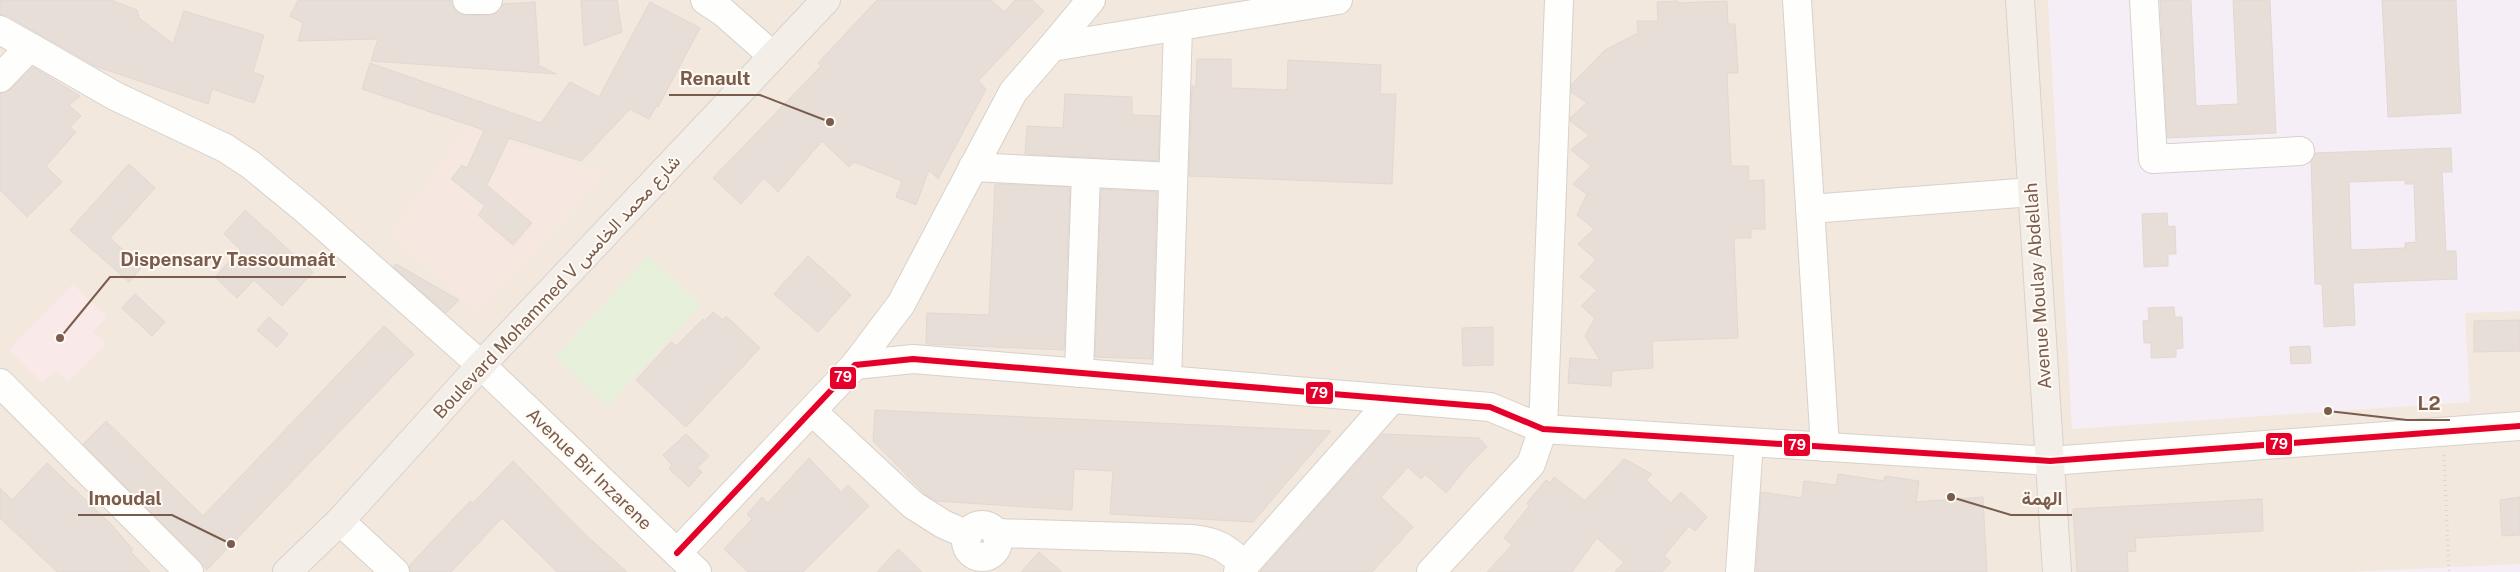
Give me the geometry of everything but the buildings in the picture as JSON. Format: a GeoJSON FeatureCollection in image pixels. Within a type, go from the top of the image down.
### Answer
{"type":"FeatureCollection","features":[{"type":"Feature","properties":{"kind":"main road","name":"Boulevard Mohammed V شارع محمد الخامس"},"geometry":{"type":"LineString","coordinates":[[287,572],[340,521],[482,365],[826,0]]}},
{"type":"Feature","properties":{"kind":"main road","name":"Avenue Moulay Abdellah"},"geometry":{"type":"LineString","coordinates":[[2020,0],[2057,572]]}},
{"type":"Feature","properties":{"kind":"street"},"geometry":{"type":"LineString","coordinates":[[467,0],[488,0]]}},
{"type":"Feature","properties":{"kind":"street"},"geometry":{"type":"LineString","coordinates":[[677,554],[855,365],[901,304],[1012,92],[1091,0]]}},
{"type":"Feature","properties":{"kind":"street"},"geometry":{"type":"LineString","coordinates":[[1052,47],[1338,0]]}},
{"type":"Feature","properties":{"kind":"street"},"geometry":{"type":"LineString","coordinates":[[1431,572],[1531,464],[1543,430],[1558,0]]}},
{"type":"Feature","properties":{"kind":"street"},"geometry":{"type":"LineString","coordinates":[[1797,0],[1825,447]]}},
{"type":"Feature","properties":{"kind":"street"},"geometry":{"type":"LineString","coordinates":[[2144,0],[2153,159],[2300,151]]}},
{"type":"Feature","properties":{"kind":"street"},"geometry":{"type":"LineString","coordinates":[[719,4],[773,56]]}},
{"type":"Feature","properties":{"kind":"street"},"geometry":{"type":"LineString","coordinates":[[1167,380],[1178,27]]}},
{"type":"Feature","properties":{"kind":"street","name":"Avenue Bir Inzarene"},"geometry":{"type":"LineString","coordinates":[[0,30],[115,96],[225,148],[251,165],[307,211],[482,365],[697,572]]}},
{"type":"Feature","properties":{"kind":"street"},"geometry":{"type":"LineString","coordinates":[[0,78],[30,47]]}},
{"type":"Feature","properties":{"kind":"street"},"geometry":{"type":"LineString","coordinates":[[973,167],[1173,177]]}},
{"type":"Feature","properties":{"kind":"street"},"geometry":{"type":"LineString","coordinates":[[1079,373],[1086,173]]}},
{"type":"Feature","properties":{"kind":"street"},"geometry":{"type":"LineString","coordinates":[[1810,209],[2032,192]]}},
{"type":"Feature","properties":{"kind":"street"},"geometry":{"type":"LineString","coordinates":[[855,365],[913,359],[1490,407],[1543,430],[2050,461],[2520,426]]}},
{"type":"Feature","properties":{"kind":"street"},"geometry":{"type":"LineString","coordinates":[[0,383],[189,572]]}},
{"type":"Feature","properties":{"kind":"street"},"geometry":{"type":"LineString","coordinates":[[812,411],[913,505],[943,524],[969,555],[985,558],[993,554],[997,548],[996,533],[1192,539],[1213,542],[1224,547],[1241,568],[1392,399]]}},
{"type":"Feature","properties":{"kind":"street"},"geometry":{"type":"LineString","coordinates":[[1740,572],[1749,442]]}},
{"type":"Feature","properties":{"kind":"street"},"geometry":{"type":"LineString","coordinates":[[340,521],[395,572]]}},
{"type":"Feature","properties":{"kind":"path"},"geometry":{"type":"LineString","coordinates":[[2444,431],[2449,572]]}},
{"type":"Feature","properties":{"kind":"shaded area"},"geometry":{"type":"Polygon","coordinates":[[[0,0],[2520,0],[2520,572],[0,572],[0,0]]]}},
{"type":"Feature","properties":{"kind":"shaded area"},"geometry":{"type":"Polygon","coordinates":[[[2048,0],[2520,0],[2520,311],[2465,313],[2470,402],[2072,429],[2048,0]]]}},
{"type":"Feature","properties":{"kind":"shaded area"},"geometry":{"type":"Polygon","coordinates":[[[466,127],[607,174],[479,313],[389,236],[466,127]]]}},
{"type":"Feature","properties":{"kind":"shaded area"},"geometry":{"type":"Polygon","coordinates":[[[73,284],[107,317],[93,331],[106,344],[69,382],[55,370],[43,383],[9,350],[73,284]]]}},
{"type":"Feature","properties":{"kind":"shaded area"},"geometry":{"type":"Polygon","coordinates":[[[2520,564],[2520,572],[2351,572],[2520,564]]]}},
{"type":"Feature","properties":{"kind":"green space"},"geometry":{"type":"Polygon","coordinates":[[[648,256],[701,305],[608,406],[555,357],[648,256]]]}},
{"type":"Feature","properties":{"kind":"transit line","name":"79"},"geometry":{"type":"LineString","coordinates":[[677,553],[855,365],[913,359],[1490,407],[1543,429],[2050,461],[2520,426]]}},
{"type":"Feature","properties":{"kind":"place","name":"Renault"},"geometry":{"type":"Point","coordinates":[830,122]}},
{"type":"Feature","properties":{"kind":"place","name":"Dispensary Tassoumaât"},"geometry":{"type":"Point","coordinates":[60,338]}},
{"type":"Feature","properties":{"kind":"place","name":"L2"},"geometry":{"type":"Point","coordinates":[2328,411]}},
{"type":"Feature","properties":{"kind":"place","name":"الهمة"},"geometry":{"type":"Point","coordinates":[1951,497]}},
{"type":"Feature","properties":{"kind":"place","name":"Imoudal"},"geometry":{"type":"Point","coordinates":[231,544]}}]}
